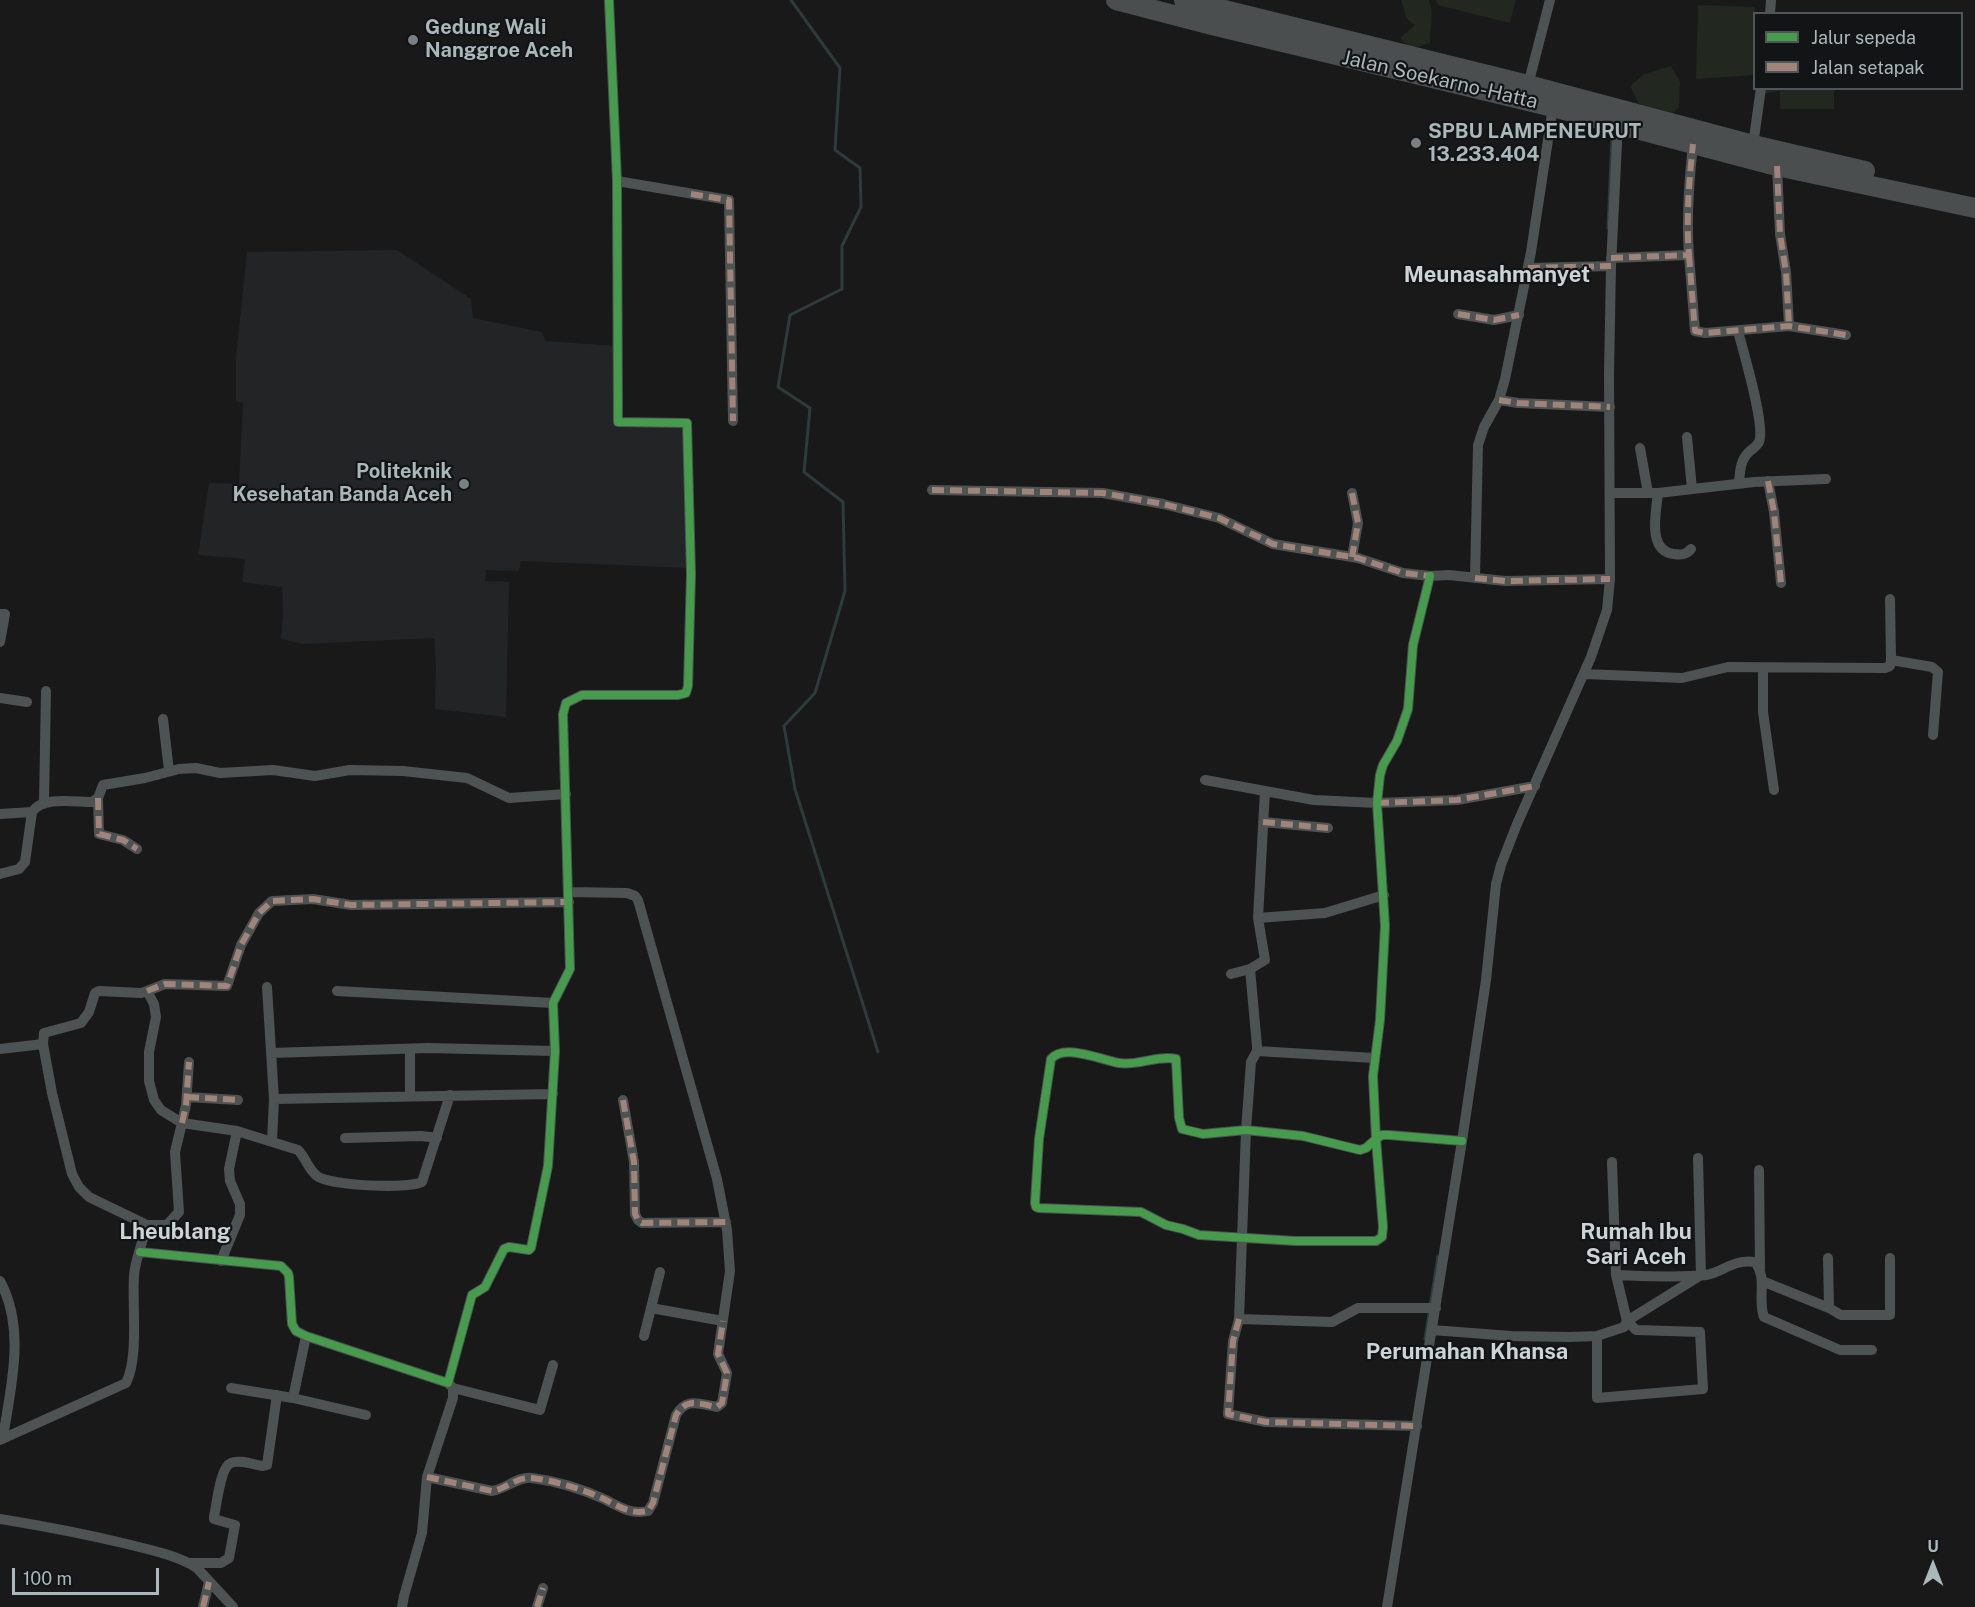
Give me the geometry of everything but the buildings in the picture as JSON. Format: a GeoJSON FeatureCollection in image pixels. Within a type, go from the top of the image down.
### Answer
{"type":"FeatureCollection","features":[{"type":"Feature","properties":{"kind":"highway","name":"Jalan Soekarno-Hatta"},"geometry":{"type":"LineString","coordinates":[[1116,0],[1528,85],[1608,116],[1693,144],[1777,166],[1975,208]]}},
{"type":"Feature","properties":{"kind":"highway","name":"Jalan Soekarno-Hatta"},"geometry":{"type":"LineString","coordinates":[[1185,0],[1267,30],[1553,107],[1753,145],[1975,194]]}},
{"type":"Feature","properties":{"kind":"street"},"geometry":{"type":"LineString","coordinates":[[402,1607],[422,1533],[427,1477],[453,1398],[450,1386],[472,1295],[485,1287],[504,1249],[509,1247],[529,1250],[531,1248],[548,1166],[555,1051],[553,1003],[570,969],[567,794],[563,714],[566,703],[582,696],[678,695],[686,693],[688,686],[691,574],[687,423],[618,422],[617,181],[609,0]]}},
{"type":"Feature","properties":{"kind":"street"},"geometry":{"type":"LineString","coordinates":[[1528,85],[1550,0]]}},
{"type":"Feature","properties":{"kind":"street"},"geometry":{"type":"LineString","coordinates":[[1753,145],[1761,90]]}},
{"type":"Feature","properties":{"kind":"street"},"geometry":{"type":"LineString","coordinates":[[1475,578],[1478,445],[1484,427],[1499,400],[1520,315],[1553,107]]}},
{"type":"Feature","properties":{"kind":"street"},"geometry":{"type":"LineString","coordinates":[[1387,1607],[1432,1330],[1431,1308],[1486,980],[1496,884],[1501,864],[1517,824],[1584,674],[1607,610],[1610,492],[1605,407],[1608,116]]}},
{"type":"Feature","properties":{"kind":"street"},"geometry":{"type":"LineString","coordinates":[[1693,144],[1688,189],[1687,230],[1695,331],[1705,333],[1789,326],[1846,335]]}},
{"type":"Feature","properties":{"kind":"street"},"geometry":{"type":"LineString","coordinates":[[1777,166],[1780,234],[1786,272],[1789,326]]}},
{"type":"Feature","properties":{"kind":"street"},"geometry":{"type":"LineString","coordinates":[[617,181],[729,200],[733,420]]}},
{"type":"Feature","properties":{"kind":"street"},"geometry":{"type":"LineString","coordinates":[[1528,268],[1608,264],[1679,254],[1689,255]]}},
{"type":"Feature","properties":{"kind":"street"},"geometry":{"type":"LineString","coordinates":[[1458,314],[1494,320],[1520,315]]}},
{"type":"Feature","properties":{"kind":"street"},"geometry":{"type":"LineString","coordinates":[[1738,330],[1757,409],[1760,433],[1759,442],[1746,455],[1742,464],[1739,483]]}},
{"type":"Feature","properties":{"kind":"street"},"geometry":{"type":"LineString","coordinates":[[1499,400],[1605,407]]}},
{"type":"Feature","properties":{"kind":"street"},"geometry":{"type":"LineString","coordinates":[[1687,436],[1692,489]]}},
{"type":"Feature","properties":{"kind":"street"},"geometry":{"type":"LineString","coordinates":[[1640,448],[1653,493],[1657,541],[1660,548],[1670,554],[1678,555],[1686,554],[1691,549]]}},
{"type":"Feature","properties":{"kind":"street"},"geometry":{"type":"LineString","coordinates":[[1610,492],[1653,493],[1739,483],[1826,479]]}},
{"type":"Feature","properties":{"kind":"street"},"geometry":{"type":"LineString","coordinates":[[1768,481],[1774,512],[1781,583]]}},
{"type":"Feature","properties":{"kind":"street"},"geometry":{"type":"LineString","coordinates":[[932,490],[1103,494],[1163,504],[1219,518],[1273,544],[1352,557],[1403,573],[1505,581],[1606,579]]}},
{"type":"Feature","properties":{"kind":"street"},"geometry":{"type":"LineString","coordinates":[[1352,493],[1358,523],[1352,557]]}},
{"type":"Feature","properties":{"kind":"street"},"geometry":{"type":"LineString","coordinates":[[1430,576],[1413,645],[1408,709],[1397,741],[1383,765],[1377,803],[1385,926],[1380,1020],[1373,1076],[1376,1138],[1383,1216],[1382,1237],[1367,1241],[1295,1241],[1199,1235],[1166,1225],[1141,1212],[1039,1208],[1035,1203],[1039,1139],[1051,1059],[1055,1054],[1061,1052],[1072,1052],[1122,1063],[1174,1058],[1182,1129],[1203,1134],[1246,1130],[1303,1136],[1354,1149],[1366,1148],[1376,1138],[1382,1135],[1458,1141]]}},
{"type":"Feature","properties":{"kind":"street"},"geometry":{"type":"LineString","coordinates":[[1584,674],[1682,678],[1728,667],[1885,668],[1890,666],[1891,660],[1890,599]]}},
{"type":"Feature","properties":{"kind":"street"},"geometry":{"type":"LineString","coordinates":[[0,614],[5,615],[0,642]]}},
{"type":"Feature","properties":{"kind":"street"},"geometry":{"type":"LineString","coordinates":[[1891,660],[1932,667],[1938,672],[1933,735]]}},
{"type":"Feature","properties":{"kind":"street"},"geometry":{"type":"LineString","coordinates":[[1763,668],[1763,712],[1774,790]]}},
{"type":"Feature","properties":{"kind":"street"},"geometry":{"type":"LineString","coordinates":[[44,802],[46,691]]}},
{"type":"Feature","properties":{"kind":"street"},"geometry":{"type":"LineString","coordinates":[[0,698],[27,702]]}},
{"type":"Feature","properties":{"kind":"street"},"geometry":{"type":"LineString","coordinates":[[163,718],[169,771]]}},
{"type":"Feature","properties":{"kind":"street"},"geometry":{"type":"LineString","coordinates":[[137,849],[123,840],[99,834],[98,798],[103,785],[146,778],[169,771],[196,768],[220,772],[246,772],[260,769],[315,776],[350,770],[403,771],[468,778],[508,798],[567,794]]}},
{"type":"Feature","properties":{"kind":"street"},"geometry":{"type":"LineString","coordinates":[[1205,780],[1314,800],[1377,803],[1457,800],[1535,786]]}},
{"type":"Feature","properties":{"kind":"street"},"geometry":{"type":"LineString","coordinates":[[1231,974],[1250,969],[1265,960],[1258,918],[1264,791]]}},
{"type":"Feature","properties":{"kind":"street"},"geometry":{"type":"LineString","coordinates":[[0,874],[20,869],[25,862],[32,812],[36,806],[44,802],[92,802],[98,798]]}},
{"type":"Feature","properties":{"kind":"street"},"geometry":{"type":"LineString","coordinates":[[0,814],[32,812]]}},
{"type":"Feature","properties":{"kind":"street"},"geometry":{"type":"LineString","coordinates":[[1263,822],[1328,828]]}},
{"type":"Feature","properties":{"kind":"street"},"geometry":{"type":"LineString","coordinates":[[189,1062],[187,1097],[175,1152],[178,1212],[167,1225],[147,1225],[88,1197],[72,1174],[52,1094],[43,1044],[46,1031],[83,1022],[91,1000],[97,992],[141,993],[165,984],[227,986],[241,945],[259,913],[272,901],[313,899],[351,905],[627,893],[639,900],[717,1179],[726,1222],[730,1271],[718,1354],[727,1373],[722,1402],[717,1407],[688,1403],[681,1406],[676,1415],[653,1503],[648,1512],[642,1513],[619,1508],[571,1487],[531,1478],[524,1478],[492,1491],[427,1477]]}},
{"type":"Feature","properties":{"kind":"street"},"geometry":{"type":"LineString","coordinates":[[1258,918],[1325,913],[1384,895]]}},
{"type":"Feature","properties":{"kind":"street"},"geometry":{"type":"LineString","coordinates":[[1250,969],[1257,1051],[1251,1062],[1246,1130],[1239,1319],[1233,1341],[1228,1414],[1266,1422],[1417,1426]]}},
{"type":"Feature","properties":{"kind":"street"},"geometry":{"type":"LineString","coordinates":[[267,987],[274,1099],[272,1142]]}},
{"type":"Feature","properties":{"kind":"street"},"geometry":{"type":"LineString","coordinates":[[147,991],[154,1004],[156,1017],[149,1052],[149,1081],[154,1100],[161,1110],[182,1124],[237,1131],[298,1150],[310,1170],[324,1180],[336,1184],[415,1185],[422,1182],[450,1095]]}},
{"type":"Feature","properties":{"kind":"street"},"geometry":{"type":"LineString","coordinates":[[337,991],[553,1003]]}},
{"type":"Feature","properties":{"kind":"street"},"geometry":{"type":"LineString","coordinates":[[0,1049],[43,1044]]}},
{"type":"Feature","properties":{"kind":"street"},"geometry":{"type":"LineString","coordinates":[[271,1053],[410,1049],[555,1051]]}},
{"type":"Feature","properties":{"kind":"street"},"geometry":{"type":"LineString","coordinates":[[410,1049],[410,1096]]}},
{"type":"Feature","properties":{"kind":"street"},"geometry":{"type":"LineString","coordinates":[[1257,1051],[1374,1058]]}},
{"type":"Feature","properties":{"kind":"street"},"geometry":{"type":"LineString","coordinates":[[274,1099],[553,1094]]}},
{"type":"Feature","properties":{"kind":"street"},"geometry":{"type":"LineString","coordinates":[[187,1097],[238,1100]]}},
{"type":"Feature","properties":{"kind":"street"},"geometry":{"type":"LineString","coordinates":[[623,1100],[634,1162],[635,1214],[638,1220],[642,1223],[726,1222]]}},
{"type":"Feature","properties":{"kind":"street"},"geometry":{"type":"LineString","coordinates":[[221,1261],[240,1215],[240,1204],[230,1181],[229,1168],[237,1131]]}},
{"type":"Feature","properties":{"kind":"street"},"geometry":{"type":"LineString","coordinates":[[345,1138],[421,1136],[436,1138]]}},
{"type":"Feature","properties":{"kind":"street"},"geometry":{"type":"LineString","coordinates":[[1698,1158],[1701,1275]]}},
{"type":"Feature","properties":{"kind":"street"},"geometry":{"type":"LineString","coordinates":[[1597,1336],[1597,1398],[1703,1389],[1700,1332],[1636,1330],[1627,1321],[1616,1275],[1612,1162]]}},
{"type":"Feature","properties":{"kind":"street"},"geometry":{"type":"LineString","coordinates":[[1759,1170],[1760,1269],[1764,1317],[1840,1350],[1872,1350]]}},
{"type":"Feature","properties":{"kind":"street"},"geometry":{"type":"LineString","coordinates":[[1,1438],[79,1406],[126,1383],[134,1349],[134,1273],[147,1225]]}},
{"type":"Feature","properties":{"kind":"street"},"geometry":{"type":"LineString","coordinates":[[140,1252],[276,1265],[285,1269],[290,1277],[292,1324],[296,1330],[306,1336],[450,1386],[540,1410],[553,1365]]}},
{"type":"Feature","properties":{"kind":"street"},"geometry":{"type":"LineString","coordinates":[[1828,1258],[1829,1308]]}},
{"type":"Feature","properties":{"kind":"street"},"geometry":{"type":"LineString","coordinates":[[1762,1281],[1841,1315],[1890,1315],[1890,1258]]}},
{"type":"Feature","properties":{"kind":"street"},"geometry":{"type":"LineString","coordinates":[[1616,1275],[1708,1275],[1726,1266],[1748,1262],[1755,1262],[1760,1269]]}},
{"type":"Feature","properties":{"kind":"street"},"geometry":{"type":"LineString","coordinates":[[644,1336],[660,1272]]}},
{"type":"Feature","properties":{"kind":"street"},"geometry":{"type":"LineString","coordinates":[[1432,1330],[1511,1336],[1597,1336],[1624,1327],[1627,1321],[1701,1275]]}},
{"type":"Feature","properties":{"kind":"street"},"geometry":{"type":"LineString","coordinates":[[0,1281],[11,1306],[14,1322],[14,1358],[1,1438]]}},
{"type":"Feature","properties":{"kind":"street"},"geometry":{"type":"LineString","coordinates":[[651,1308],[723,1321]]}},
{"type":"Feature","properties":{"kind":"street"},"geometry":{"type":"LineString","coordinates":[[1239,1319],[1332,1322],[1358,1308],[1431,1308]]}},
{"type":"Feature","properties":{"kind":"street"},"geometry":{"type":"LineString","coordinates":[[293,1398],[306,1336]]}},
{"type":"Feature","properties":{"kind":"street"},"geometry":{"type":"LineString","coordinates":[[231,1388],[293,1398],[366,1415]]}},
{"type":"Feature","properties":{"kind":"street"},"geometry":{"type":"LineString","coordinates":[[200,1572],[229,1558],[235,1525],[214,1519],[224,1469],[229,1463],[237,1461],[267,1465],[277,1395]]}},
{"type":"Feature","properties":{"kind":"street"},"geometry":{"type":"LineString","coordinates":[[0,1519],[50,1527],[148,1550],[200,1572],[233,1607]]}},
{"type":"Feature","properties":{"kind":"street"},"geometry":{"type":"LineString","coordinates":[[200,1572],[202,1607]]}},
{"type":"Feature","properties":{"kind":"street"},"geometry":{"type":"LineString","coordinates":[[537,1607],[543,1588]]}},
{"type":"Feature","properties":{"kind":"shaded area"},"geometry":{"type":"Polygon","coordinates":[[[1401,0],[1429,0],[1432,16],[1430,43],[1414,47],[1400,38],[1415,25],[1407,19],[1401,0]]]}},
{"type":"Feature","properties":{"kind":"shaded area"},"geometry":{"type":"Polygon","coordinates":[[[1436,0],[1516,0],[1510,23],[1438,5],[1436,0]]]}},
{"type":"Feature","properties":{"kind":"shaded area"},"geometry":{"type":"Polygon","coordinates":[[[1698,5],[1755,7],[1753,12],[1753,75],[1696,79],[1698,5]]]}},
{"type":"Feature","properties":{"kind":"shaded area"},"geometry":{"type":"Polygon","coordinates":[[[1671,66],[1680,82],[1679,107],[1673,113],[1639,104],[1630,86],[1644,74],[1671,66]]]}},
{"type":"Feature","properties":{"kind":"shaded area"},"geometry":{"type":"Polygon","coordinates":[[[1761,90],[1834,90],[1834,109],[1780,109],[1780,91],[1761,94],[1761,90]]]}},
{"type":"Feature","properties":{"kind":"shaded area","name":"Politeknik Kesehatan Banda Aceh"},"geometry":{"type":"Polygon","coordinates":[[[397,250],[471,299],[473,318],[542,332],[545,341],[616,346],[618,426],[690,425],[687,568],[521,561],[519,571],[486,570],[485,581],[509,582],[506,717],[435,709],[434,638],[302,644],[281,639],[282,587],[242,582],[245,559],[198,555],[209,483],[239,484],[243,403],[236,401],[236,357],[247,252],[397,250]]]}},
{"type":"Feature","properties":{"kind":"waterway"},"geometry":{"type":"LineString","coordinates":[[791,0],[840,68],[835,150],[860,168],[861,207],[842,246],[842,289],[790,315],[778,387],[810,408],[804,472],[843,502],[845,591],[815,693],[784,726],[795,789],[878,1052]]}},
{"type":"Feature","properties":{"kind":"waterway"},"geometry":{"type":"LineString","coordinates":[[1608,228],[1612,138]]}},
{"type":"Feature","properties":{"kind":"waterway"},"geometry":{"type":"LineString","coordinates":[[1425,1339],[1438,1256]]}},
{"type":"Feature","properties":{"kind":"marked path"},"geometry":{"type":"LineString","coordinates":[[1611,258],[1689,255],[1688,200],[1693,144]]}},
{"type":"Feature","properties":{"kind":"marked path"},"geometry":{"type":"LineString","coordinates":[[1777,166],[1780,234],[1786,272],[1789,326]]}},
{"type":"Feature","properties":{"kind":"marked path"},"geometry":{"type":"LineString","coordinates":[[691,194],[729,200],[733,421]]}},
{"type":"Feature","properties":{"kind":"marked path"},"geometry":{"type":"LineString","coordinates":[[1689,255],[1695,331],[1705,333],[1789,326],[1846,335]]}},
{"type":"Feature","properties":{"kind":"marked path"},"geometry":{"type":"LineString","coordinates":[[1528,268],[1611,266]]}},
{"type":"Feature","properties":{"kind":"marked path"},"geometry":{"type":"LineString","coordinates":[[1458,314],[1494,320],[1519,315]]}},
{"type":"Feature","properties":{"kind":"marked path"},"geometry":{"type":"LineString","coordinates":[[1499,400],[1610,407]]}},
{"type":"Feature","properties":{"kind":"marked path"},"geometry":{"type":"LineString","coordinates":[[1768,481],[1774,512],[1781,583]]}},
{"type":"Feature","properties":{"kind":"marked path"},"geometry":{"type":"LineString","coordinates":[[932,490],[1103,493],[1163,504],[1219,518],[1273,544],[1358,558],[1403,573],[1430,576]]}},
{"type":"Feature","properties":{"kind":"marked path"},"geometry":{"type":"LineString","coordinates":[[1352,493],[1358,523],[1352,557]]}},
{"type":"Feature","properties":{"kind":"marked path"},"geometry":{"type":"LineString","coordinates":[[1475,578],[1505,581],[1610,579]]}},
{"type":"Feature","properties":{"kind":"marked path"},"geometry":{"type":"LineString","coordinates":[[1377,803],[1457,800],[1535,786]]}},
{"type":"Feature","properties":{"kind":"marked path"},"geometry":{"type":"LineString","coordinates":[[98,798],[99,834],[123,840],[137,849]]}},
{"type":"Feature","properties":{"kind":"marked path"},"geometry":{"type":"LineString","coordinates":[[1263,822],[1328,828]]}},
{"type":"Feature","properties":{"kind":"marked path"},"geometry":{"type":"LineString","coordinates":[[147,991],[165,984],[227,986],[241,945],[259,913],[272,901],[313,899],[351,905],[569,902]]}},
{"type":"Feature","properties":{"kind":"marked path"},"geometry":{"type":"LineString","coordinates":[[182,1123],[186,1105],[189,1062]]}},
{"type":"Feature","properties":{"kind":"marked path"},"geometry":{"type":"LineString","coordinates":[[187,1097],[238,1100]]}},
{"type":"Feature","properties":{"kind":"marked path"},"geometry":{"type":"LineString","coordinates":[[623,1100],[634,1162],[635,1214],[638,1220],[642,1223],[726,1222]]}},
{"type":"Feature","properties":{"kind":"marked path"},"geometry":{"type":"LineString","coordinates":[[1239,1319],[1233,1341],[1228,1414],[1266,1422],[1417,1426]]}},
{"type":"Feature","properties":{"kind":"marked path"},"geometry":{"type":"LineString","coordinates":[[427,1477],[492,1491],[522,1479],[541,1479],[596,1495],[630,1511],[648,1511],[653,1503],[676,1415],[680,1409],[694,1403],[717,1407],[722,1403],[727,1373],[718,1354],[723,1321]]}},
{"type":"Feature","properties":{"kind":"marked path"},"geometry":{"type":"LineString","coordinates":[[203,1607],[209,1582]]}},
{"type":"Feature","properties":{"kind":"marked path"},"geometry":{"type":"LineString","coordinates":[[537,1607],[543,1588]]}},
{"type":"Feature","properties":{"kind":"cycle path"},"geometry":{"type":"LineString","coordinates":[[140,1252],[281,1266],[289,1277],[292,1324],[296,1331],[448,1383],[472,1295],[485,1287],[504,1249],[509,1247],[529,1250],[531,1248],[548,1166],[555,1051],[553,1003],[570,969],[563,714],[566,703],[582,695],[678,695],[686,693],[688,686],[691,574],[687,423],[618,422],[617,181],[609,0]]}},
{"type":"Feature","properties":{"kind":"cycle path"},"geometry":{"type":"LineString","coordinates":[[1430,576],[1413,645],[1408,709],[1397,741],[1383,765],[1377,803],[1385,926],[1380,1020],[1373,1076],[1376,1139],[1360,1150],[1303,1136],[1246,1130],[1203,1134],[1182,1129],[1179,1118],[1176,1059],[1162,1058],[1126,1064],[1065,1052],[1051,1059],[1039,1139],[1035,1203],[1039,1208],[1141,1212],[1166,1225],[1199,1235],[1295,1241],[1376,1241],[1382,1237],[1383,1227],[1376,1139],[1382,1135],[1389,1135],[1462,1141]]}},
{"type":"Feature","properties":{"kind":"place","name":"Gedung Wali Nanggroe Aceh"},"geometry":{"type":"Point","coordinates":[413,40]}},
{"type":"Feature","properties":{"kind":"place","name":"SPBU LAMPENEURUT 13.233.404"},"geometry":{"type":"Point","coordinates":[1416,143]}},
{"type":"Feature","properties":{"kind":"place","name":"Politeknik Kesehatan Banda Aceh"},"geometry":{"type":"Point","coordinates":[464,484]}},
{"type":"Feature","properties":{"kind":"district","name":"Meunasahmanyet"},"geometry":{"type":"Point","coordinates":[1497,275]}},
{"type":"Feature","properties":{"kind":"district","name":"Lheublang"},"geometry":{"type":"Point","coordinates":[175,1232]}},
{"type":"Feature","properties":{"kind":"district","name":"Rumah Ibu Sari Aceh"},"geometry":{"type":"Point","coordinates":[1636,1244]}},
{"type":"Feature","properties":{"kind":"district","name":"Perumahan Khansa"},"geometry":{"type":"Point","coordinates":[1467,1352]}}]}
